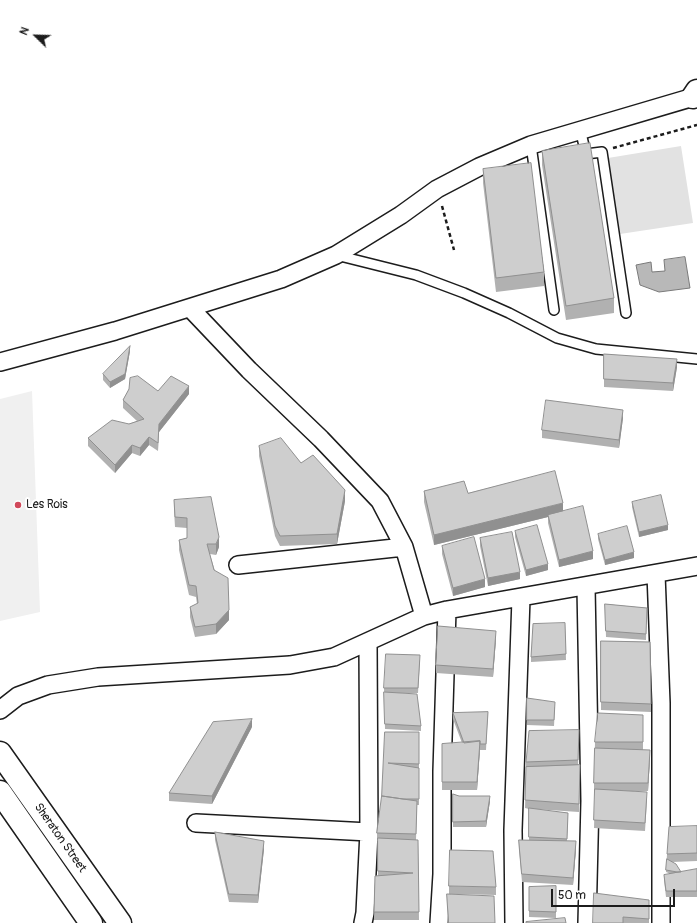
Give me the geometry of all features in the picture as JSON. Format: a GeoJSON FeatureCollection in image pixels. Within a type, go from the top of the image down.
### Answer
{"type":"FeatureCollection","features":[{"type":"Feature","properties":{"kind":"street"},"geometry":{"type":"LineString","coordinates":[[0,362],[191,309],[281,279],[336,255],[401,215],[437,189],[479,167],[531,144],[696,95]]}},
{"type":"Feature","properties":{"kind":"street"},"geometry":{"type":"LineString","coordinates":[[191,309],[249,370],[321,439],[380,501],[404,547],[424,616]]}},
{"type":"Feature","properties":{"kind":"street"},"geometry":{"type":"LineString","coordinates":[[238,565],[404,547]]}},
{"type":"Feature","properties":{"kind":"street"},"geometry":{"type":"LineString","coordinates":[[0,710],[18,696],[48,685],[98,677],[290,665],[334,657],[368,643],[424,616],[447,610],[586,587],[697,566]]}},
{"type":"Feature","properties":{"kind":"street"},"geometry":{"type":"LineString","coordinates":[[656,574],[661,703],[660,923]]}},
{"type":"Feature","properties":{"kind":"street"},"geometry":{"type":"LineString","coordinates":[[586,587],[590,794],[587,923]]}},
{"type":"Feature","properties":{"kind":"street"},"geometry":{"type":"LineString","coordinates":[[514,923],[513,830],[521,598]]}},
{"type":"Feature","properties":{"kind":"street"},"geometry":{"type":"LineString","coordinates":[[439,923],[442,874],[442,772],[447,610]]}},
{"type":"Feature","properties":{"kind":"street"},"geometry":{"type":"LineString","coordinates":[[363,923],[365,913],[369,832],[368,643]]}},
{"type":"Feature","properties":{"kind":"street","name":"Sheraton Street"},"geometry":{"type":"LineString","coordinates":[[0,753],[120,923]]}},
{"type":"Feature","properties":{"kind":"street","name":"Sheraton Street"},"geometry":{"type":"LineString","coordinates":[[0,792],[91,923]]}},
{"type":"Feature","properties":{"kind":"street"},"geometry":{"type":"LineString","coordinates":[[196,823],[369,832]]}},
{"type":"Feature","properties":{"kind":"lane"},"geometry":{"type":"LineString","coordinates":[[580,129],[586,154],[602,152],[626,313]]}},
{"type":"Feature","properties":{"kind":"lane"},"geometry":{"type":"LineString","coordinates":[[531,144],[554,310]]}},
{"type":"Feature","properties":{"kind":"lane"},"geometry":{"type":"LineString","coordinates":[[336,255],[416,275],[503,310],[558,338],[596,348],[697,359]]}},
{"type":"Feature","properties":{"kind":"path"},"geometry":{"type":"LineString","coordinates":[[602,152],[697,125]]}},
{"type":"Feature","properties":{"kind":"path"},"geometry":{"type":"LineString","coordinates":[[437,189],[454,250]]}},
{"type":"Feature","properties":{"kind":"shaded area"},"geometry":{"type":"Polygon","coordinates":[[[681,146],[693,223],[620,234],[608,158],[681,146]]]}},
{"type":"Feature","properties":{"kind":"shaded area"},"geometry":{"type":"Polygon","coordinates":[[[685,257],[690,288],[659,292],[640,285],[636,265],[651,262],[652,272],[665,271],[664,260],[685,257]]]}},
{"type":"Feature","properties":{"kind":"shaded area","name":"Les Rois"},"geometry":{"type":"Polygon","coordinates":[[[32,391],[40,612],[0,621],[0,399],[32,391]]]}},
{"type":"Feature","properties":{"kind":"building"},"geometry":{"type":"Polygon","coordinates":[[[590,143],[614,298],[566,306],[542,151],[590,143]]]}},
{"type":"Feature","properties":{"kind":"building"},"geometry":{"type":"Polygon","coordinates":[[[531,163],[544,272],[496,278],[483,169],[531,163]]]}},
{"type":"Feature","properties":{"kind":"building"},"geometry":{"type":"Polygon","coordinates":[[[130,346],[125,374],[110,382],[103,374],[130,346]]]}},
{"type":"Feature","properties":{"kind":"building"},"geometry":{"type":"Polygon","coordinates":[[[604,354],[677,359],[673,383],[604,379],[604,354]]]}},
{"type":"Feature","properties":{"kind":"building"},"geometry":{"type":"Polygon","coordinates":[[[138,376],[158,391],[171,376],[189,386],[159,424],[158,443],[149,437],[140,448],[132,445],[115,465],[88,438],[112,420],[129,424],[144,419],[123,400],[129,389],[130,378],[138,376]]]}},
{"type":"Feature","properties":{"kind":"building"},"geometry":{"type":"Polygon","coordinates":[[[546,400],[623,410],[619,440],[542,430],[546,400]]]}},
{"type":"Feature","properties":{"kind":"building"},"geometry":{"type":"Polygon","coordinates":[[[281,438],[301,463],[313,455],[345,490],[337,534],[280,536],[275,526],[259,446],[281,438]]]}},
{"type":"Feature","properties":{"kind":"building"},"geometry":{"type":"Polygon","coordinates":[[[555,471],[563,503],[434,535],[424,491],[464,481],[468,493],[555,471]]]}},
{"type":"Feature","properties":{"kind":"building"},"geometry":{"type":"Polygon","coordinates":[[[661,495],[668,525],[639,532],[632,502],[661,495]]]}},
{"type":"Feature","properties":{"kind":"building"},"geometry":{"type":"Polygon","coordinates":[[[211,497],[219,537],[216,544],[207,544],[214,570],[228,578],[229,610],[216,624],[195,627],[190,607],[198,603],[196,586],[189,585],[179,540],[187,538],[187,518],[175,517],[174,500],[211,497]]]}},
{"type":"Feature","properties":{"kind":"building"},"geometry":{"type":"Polygon","coordinates":[[[583,506],[593,551],[559,560],[548,515],[583,506]]]}},
{"type":"Feature","properties":{"kind":"building"},"geometry":{"type":"Polygon","coordinates":[[[537,525],[548,564],[526,570],[515,531],[537,525]]]}},
{"type":"Feature","properties":{"kind":"building"},"geometry":{"type":"Polygon","coordinates":[[[627,526],[634,552],[605,560],[598,534],[627,526]]]}},
{"type":"Feature","properties":{"kind":"building"},"geometry":{"type":"Polygon","coordinates":[[[512,532],[520,572],[488,578],[480,538],[512,532]]]}},
{"type":"Feature","properties":{"kind":"building"},"geometry":{"type":"Polygon","coordinates":[[[474,537],[485,579],[453,588],[442,546],[474,537]]]}},
{"type":"Feature","properties":{"kind":"building"},"geometry":{"type":"Polygon","coordinates":[[[605,604],[647,608],[646,634],[606,631],[605,604]]]}},
{"type":"Feature","properties":{"kind":"building"},"geometry":{"type":"Polygon","coordinates":[[[565,623],[566,654],[531,657],[533,624],[565,623]]]}},
{"type":"Feature","properties":{"kind":"building"},"geometry":{"type":"Polygon","coordinates":[[[438,626],[496,631],[493,669],[436,665],[438,626]]]}},
{"type":"Feature","properties":{"kind":"building"},"geometry":{"type":"Polygon","coordinates":[[[601,641],[650,642],[651,704],[601,702],[601,641]]]}},
{"type":"Feature","properties":{"kind":"building"},"geometry":{"type":"Polygon","coordinates":[[[386,654],[420,655],[418,688],[384,688],[386,654]]]}},
{"type":"Feature","properties":{"kind":"building"},"geometry":{"type":"Polygon","coordinates":[[[384,692],[417,694],[421,726],[385,724],[384,692]]]}},
{"type":"Feature","properties":{"kind":"building"},"geometry":{"type":"Polygon","coordinates":[[[527,698],[555,702],[554,720],[527,720],[527,698]]]}},
{"type":"Feature","properties":{"kind":"building"},"geometry":{"type":"Polygon","coordinates":[[[488,712],[486,744],[480,744],[480,741],[464,743],[453,713],[488,712]]]}},
{"type":"Feature","properties":{"kind":"building"},"geometry":{"type":"Polygon","coordinates":[[[598,713],[643,715],[643,742],[595,742],[598,713]]]}},
{"type":"Feature","properties":{"kind":"building"},"geometry":{"type":"Polygon","coordinates":[[[252,719],[212,796],[169,793],[213,722],[252,719]]]}},
{"type":"Feature","properties":{"kind":"building"},"geometry":{"type":"Polygon","coordinates":[[[579,730],[578,760],[526,762],[529,731],[579,730]]]}},
{"type":"Feature","properties":{"kind":"building"},"geometry":{"type":"Polygon","coordinates":[[[385,732],[419,732],[419,764],[388,763],[419,768],[419,799],[403,799],[382,796],[385,732]]]}},
{"type":"Feature","properties":{"kind":"building"},"geometry":{"type":"Polygon","coordinates":[[[480,741],[477,782],[442,782],[442,744],[480,741]]]}},
{"type":"Feature","properties":{"kind":"building"},"geometry":{"type":"Polygon","coordinates":[[[595,748],[650,750],[648,783],[594,783],[595,748]]]}},
{"type":"Feature","properties":{"kind":"building"},"geometry":{"type":"Polygon","coordinates":[[[580,765],[579,804],[525,800],[526,767],[580,765]]]}},
{"type":"Feature","properties":{"kind":"building"},"geometry":{"type":"Polygon","coordinates":[[[595,789],[647,792],[645,823],[594,820],[595,789]]]}},
{"type":"Feature","properties":{"kind":"building"},"geometry":{"type":"Polygon","coordinates":[[[453,794],[459,796],[490,796],[486,821],[453,822],[453,794]]]}},
{"type":"Feature","properties":{"kind":"building"},"geometry":{"type":"Polygon","coordinates":[[[382,796],[417,801],[416,834],[377,833],[382,796]]]}},
{"type":"Feature","properties":{"kind":"building"},"geometry":{"type":"Polygon","coordinates":[[[529,808],[568,813],[567,839],[529,837],[529,808]]]}},
{"type":"Feature","properties":{"kind":"building"},"geometry":{"type":"Polygon","coordinates":[[[697,826],[697,853],[667,854],[669,827],[697,826]]]}},
{"type":"Feature","properties":{"kind":"building"},"geometry":{"type":"Polygon","coordinates":[[[215,832],[264,841],[258,895],[229,894],[215,832]]]}},
{"type":"Feature","properties":{"kind":"building"},"geometry":{"type":"Polygon","coordinates":[[[378,838],[418,840],[419,912],[374,912],[375,876],[413,873],[378,871],[378,838]]]}},
{"type":"Feature","properties":{"kind":"building"},"geometry":{"type":"Polygon","coordinates":[[[519,840],[576,841],[573,878],[522,874],[519,840]]]}},
{"type":"Feature","properties":{"kind":"building"},"geometry":{"type":"Polygon","coordinates":[[[450,850],[493,851],[496,887],[449,886],[450,850]]]}},
{"type":"Feature","properties":{"kind":"building"},"geometry":{"type":"Polygon","coordinates":[[[667,859],[676,864],[681,872],[666,870],[667,859]]]}},
{"type":"Feature","properties":{"kind":"building"},"geometry":{"type":"Polygon","coordinates":[[[697,869],[697,891],[666,891],[664,875],[697,869]]]}},
{"type":"Feature","properties":{"kind":"building"},"geometry":{"type":"Polygon","coordinates":[[[556,886],[556,912],[529,911],[529,887],[556,886]]]}},
{"type":"Feature","properties":{"kind":"building"},"geometry":{"type":"Polygon","coordinates":[[[594,893],[649,900],[649,919],[623,917],[623,923],[593,923],[594,893]]]}},
{"type":"Feature","properties":{"kind":"building"},"geometry":{"type":"Polygon","coordinates":[[[447,894],[494,896],[495,923],[449,923],[447,894]]]}},
{"type":"Feature","properties":{"kind":"building"},"geometry":{"type":"Polygon","coordinates":[[[565,918],[566,923],[526,923],[526,922],[565,918]]]}},
{"type":"Feature","properties":{"kind":"place","name":"Les Rois"},"geometry":{"type":"Point","coordinates":[18,505]}}]}
